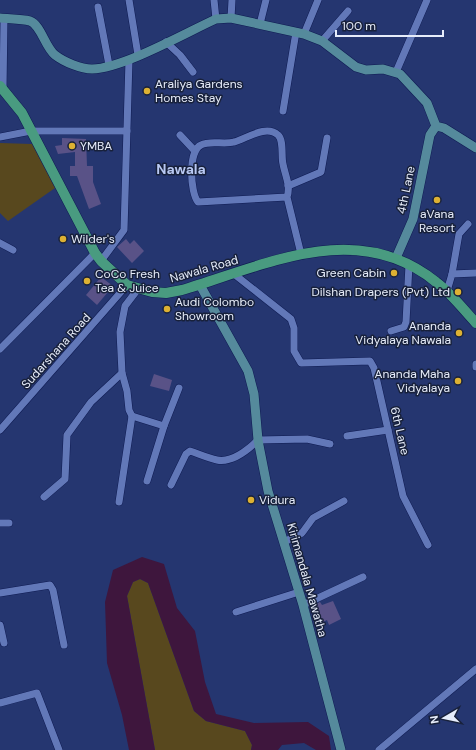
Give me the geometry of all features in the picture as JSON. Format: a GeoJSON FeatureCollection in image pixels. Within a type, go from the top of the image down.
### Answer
{"type":"FeatureCollection","features":[{"type":"Feature","properties":{"kind":"main road","name":"Nawala Road"},"geometry":{"type":"LineString","coordinates":[[2,87],[22,113],[98,257],[127,285],[138,289],[166,293],[200,285],[301,254],[346,248],[378,252],[396,258],[409,265],[431,278],[446,291],[476,323]]}},
{"type":"Feature","properties":{"kind":"street"},"geometry":{"type":"LineString","coordinates":[[129,0],[138,55]]}},
{"type":"Feature","properties":{"kind":"street"},"geometry":{"type":"LineString","coordinates":[[214,0],[216,19]]}},
{"type":"Feature","properties":{"kind":"street"},"geometry":{"type":"LineString","coordinates":[[231,18],[232,0]]}},
{"type":"Feature","properties":{"kind":"street"},"geometry":{"type":"LineString","coordinates":[[260,24],[266,0]]}},
{"type":"Feature","properties":{"kind":"street"},"geometry":{"type":"LineString","coordinates":[[283,111],[300,33],[318,0]]}},
{"type":"Feature","properties":{"kind":"street"},"geometry":{"type":"LineString","coordinates":[[396,72],[427,0]]}},
{"type":"Feature","properties":{"kind":"street"},"geometry":{"type":"LineString","coordinates":[[98,7],[109,65]]}},
{"type":"Feature","properties":{"kind":"street"},"geometry":{"type":"LineString","coordinates":[[322,41],[348,11]]}},
{"type":"Feature","properties":{"kind":"street"},"geometry":{"type":"LineString","coordinates":[[2,87],[2,18],[30,21],[36,25],[50,50],[56,56],[90,69],[129,60],[216,19],[231,18],[300,33],[322,41],[356,67],[366,70],[383,69],[400,74],[427,103],[436,126],[444,128],[476,148]]}},
{"type":"Feature","properties":{"kind":"street"},"geometry":{"type":"LineString","coordinates":[[166,42],[180,55],[193,72]]}},
{"type":"Feature","properties":{"kind":"street"},"geometry":{"type":"LineString","coordinates":[[0,349],[98,257],[124,230],[129,60]]}},
{"type":"Feature","properties":{"kind":"street","name":"4th Lane"},"geometry":{"type":"LineString","coordinates":[[396,258],[413,219],[430,135],[436,126]]}},
{"type":"Feature","properties":{"kind":"street"},"geometry":{"type":"LineString","coordinates":[[0,137],[31,131],[127,131]]}},
{"type":"Feature","properties":{"kind":"street"},"geometry":{"type":"LineString","coordinates":[[287,197],[198,202],[195,198],[193,188],[192,157],[194,150],[201,145],[235,142],[252,134],[274,132],[281,138],[282,162],[290,190],[287,197],[301,254]]}},
{"type":"Feature","properties":{"kind":"street"},"geometry":{"type":"LineString","coordinates":[[180,135],[194,150]]}},
{"type":"Feature","properties":{"kind":"street"},"geometry":{"type":"LineString","coordinates":[[288,186],[321,172],[327,138]]}},
{"type":"Feature","properties":{"kind":"street"},"geometry":{"type":"LineString","coordinates":[[446,291],[452,274],[459,234],[468,224]]}},
{"type":"Feature","properties":{"kind":"street"},"geometry":{"type":"LineString","coordinates":[[0,242],[13,250]]}},
{"type":"Feature","properties":{"kind":"street"},"geometry":{"type":"LineString","coordinates":[[391,331],[404,326],[406,322],[409,265]]}},
{"type":"Feature","properties":{"kind":"street"},"geometry":{"type":"LineString","coordinates":[[452,274],[476,272]]}},
{"type":"Feature","properties":{"kind":"street","name":"6th Lane"},"geometry":{"type":"LineString","coordinates":[[234,274],[291,319],[294,328],[294,352],[301,363],[370,362],[374,368],[404,496],[428,545]]}},
{"type":"Feature","properties":{"kind":"street","name":"Sudarshana Road"},"geometry":{"type":"LineString","coordinates":[[0,430],[127,285]]}},
{"type":"Feature","properties":{"kind":"street","name":"Kirimandala Mawatha"},"geometry":{"type":"LineString","coordinates":[[200,285],[248,372],[254,394],[258,440],[268,491],[303,605],[341,750]]}},
{"type":"Feature","properties":{"kind":"street"},"geometry":{"type":"LineString","coordinates":[[119,502],[132,416],[129,410],[127,391],[122,372],[120,332],[125,306],[138,289]]}},
{"type":"Feature","properties":{"kind":"street"},"geometry":{"type":"LineString","coordinates":[[44,497],[65,479],[67,435],[91,402],[122,372]]}},
{"type":"Feature","properties":{"kind":"street"},"geometry":{"type":"LineString","coordinates":[[147,481],[164,426],[179,388]]}},
{"type":"Feature","properties":{"kind":"street"},"geometry":{"type":"LineString","coordinates":[[132,416],[164,426]]}},
{"type":"Feature","properties":{"kind":"street"},"geometry":{"type":"LineString","coordinates":[[347,436],[388,430]]}},
{"type":"Feature","properties":{"kind":"street"},"geometry":{"type":"LineString","coordinates":[[171,485],[186,454],[190,451],[218,461],[247,451],[258,440],[307,439],[330,444]]}},
{"type":"Feature","properties":{"kind":"street"},"geometry":{"type":"LineString","coordinates":[[284,542],[302,533],[313,518],[344,501]]}},
{"type":"Feature","properties":{"kind":"street"},"geometry":{"type":"LineString","coordinates":[[0,522],[9,523]]}},
{"type":"Feature","properties":{"kind":"street"},"geometry":{"type":"LineString","coordinates":[[303,605],[363,577]]}},
{"type":"Feature","properties":{"kind":"street"},"geometry":{"type":"LineString","coordinates":[[0,593],[50,586],[53,590],[64,645]]}},
{"type":"Feature","properties":{"kind":"street"},"geometry":{"type":"LineString","coordinates":[[236,612],[299,592]]}},
{"type":"Feature","properties":{"kind":"street"},"geometry":{"type":"LineString","coordinates":[[0,625],[4,643]]}},
{"type":"Feature","properties":{"kind":"street"},"geometry":{"type":"LineString","coordinates":[[379,750],[476,669]]}},
{"type":"Feature","properties":{"kind":"street"},"geometry":{"type":"LineString","coordinates":[[0,702],[37,693],[59,750]]}},
{"type":"Feature","properties":{"kind":"shaded area"},"geometry":{"type":"Polygon","coordinates":[[[0,143],[32,144],[55,188],[8,221],[0,213],[0,143]]]}},
{"type":"Feature","properties":{"kind":"shaded area"},"geometry":{"type":"Polygon","coordinates":[[[142,557],[164,564],[177,608],[195,631],[205,682],[216,714],[254,723],[308,722],[329,736],[331,750],[316,750],[304,743],[282,745],[278,750],[251,750],[252,745],[245,731],[206,721],[194,711],[148,583],[140,579],[133,582],[127,596],[155,750],[129,750],[122,715],[107,663],[105,602],[113,570],[142,557]]]}},
{"type":"Feature","properties":{"kind":"shaded area"},"geometry":{"type":"Polygon","coordinates":[[[140,579],[148,583],[194,711],[206,721],[245,731],[252,745],[251,750],[155,750],[127,596],[133,582],[140,579]]]}},
{"type":"Feature","properties":{"kind":"building"},"geometry":{"type":"Polygon","coordinates":[[[62,138],[86,139],[87,166],[93,166],[93,182],[101,204],[89,209],[77,176],[70,176],[70,166],[75,166],[75,152],[58,154],[55,146],[62,145],[62,138]]]}},
{"type":"Feature","properties":{"kind":"building"},"geometry":{"type":"Polygon","coordinates":[[[126,239],[130,244],[134,240],[144,251],[132,263],[117,247],[126,239]]]}},
{"type":"Feature","properties":{"kind":"building"},"geometry":{"type":"Polygon","coordinates":[[[101,277],[113,286],[97,305],[86,295],[101,277]]]}},
{"type":"Feature","properties":{"kind":"building"},"geometry":{"type":"Polygon","coordinates":[[[154,374],[172,380],[169,391],[150,386],[154,374]]]}},
{"type":"Feature","properties":{"kind":"building"},"geometry":{"type":"Polygon","coordinates":[[[333,601],[341,619],[329,625],[327,620],[319,624],[312,608],[320,602],[322,605],[333,601]]]}},
{"type":"Feature","properties":{"kind":"place","name":"Araliya Gardens Homes Stay"},"geometry":{"type":"Point","coordinates":[147,91]}},
{"type":"Feature","properties":{"kind":"place","name":"YMBA"},"geometry":{"type":"Point","coordinates":[72,146]}},
{"type":"Feature","properties":{"kind":"place","name":"aVana Resort"},"geometry":{"type":"Point","coordinates":[437,200]}},
{"type":"Feature","properties":{"kind":"place","name":"Wilder's"},"geometry":{"type":"Point","coordinates":[63,239]}},
{"type":"Feature","properties":{"kind":"place","name":"Green Cabin"},"geometry":{"type":"Point","coordinates":[394,273]}},
{"type":"Feature","properties":{"kind":"place","name":"CoCo Fresh Tea & Juice"},"geometry":{"type":"Point","coordinates":[87,281]}},
{"type":"Feature","properties":{"kind":"place","name":"Dilshan Drapers (Pvt) Ltd"},"geometry":{"type":"Point","coordinates":[458,292]}},
{"type":"Feature","properties":{"kind":"place","name":"Audi Colombo Showroom"},"geometry":{"type":"Point","coordinates":[167,309]}},
{"type":"Feature","properties":{"kind":"place","name":"Ananda Vidyalaya Nawala"},"geometry":{"type":"Point","coordinates":[459,333]}},
{"type":"Feature","properties":{"kind":"place","name":"Ananda Maha Vidyalaya"},"geometry":{"type":"Point","coordinates":[458,381]}},
{"type":"Feature","properties":{"kind":"place","name":"Vidura"},"geometry":{"type":"Point","coordinates":[251,500]}},
{"type":"Feature","properties":{"kind":"district","name":"Nawala"},"geometry":{"type":"Point","coordinates":[181,169]}}]}
